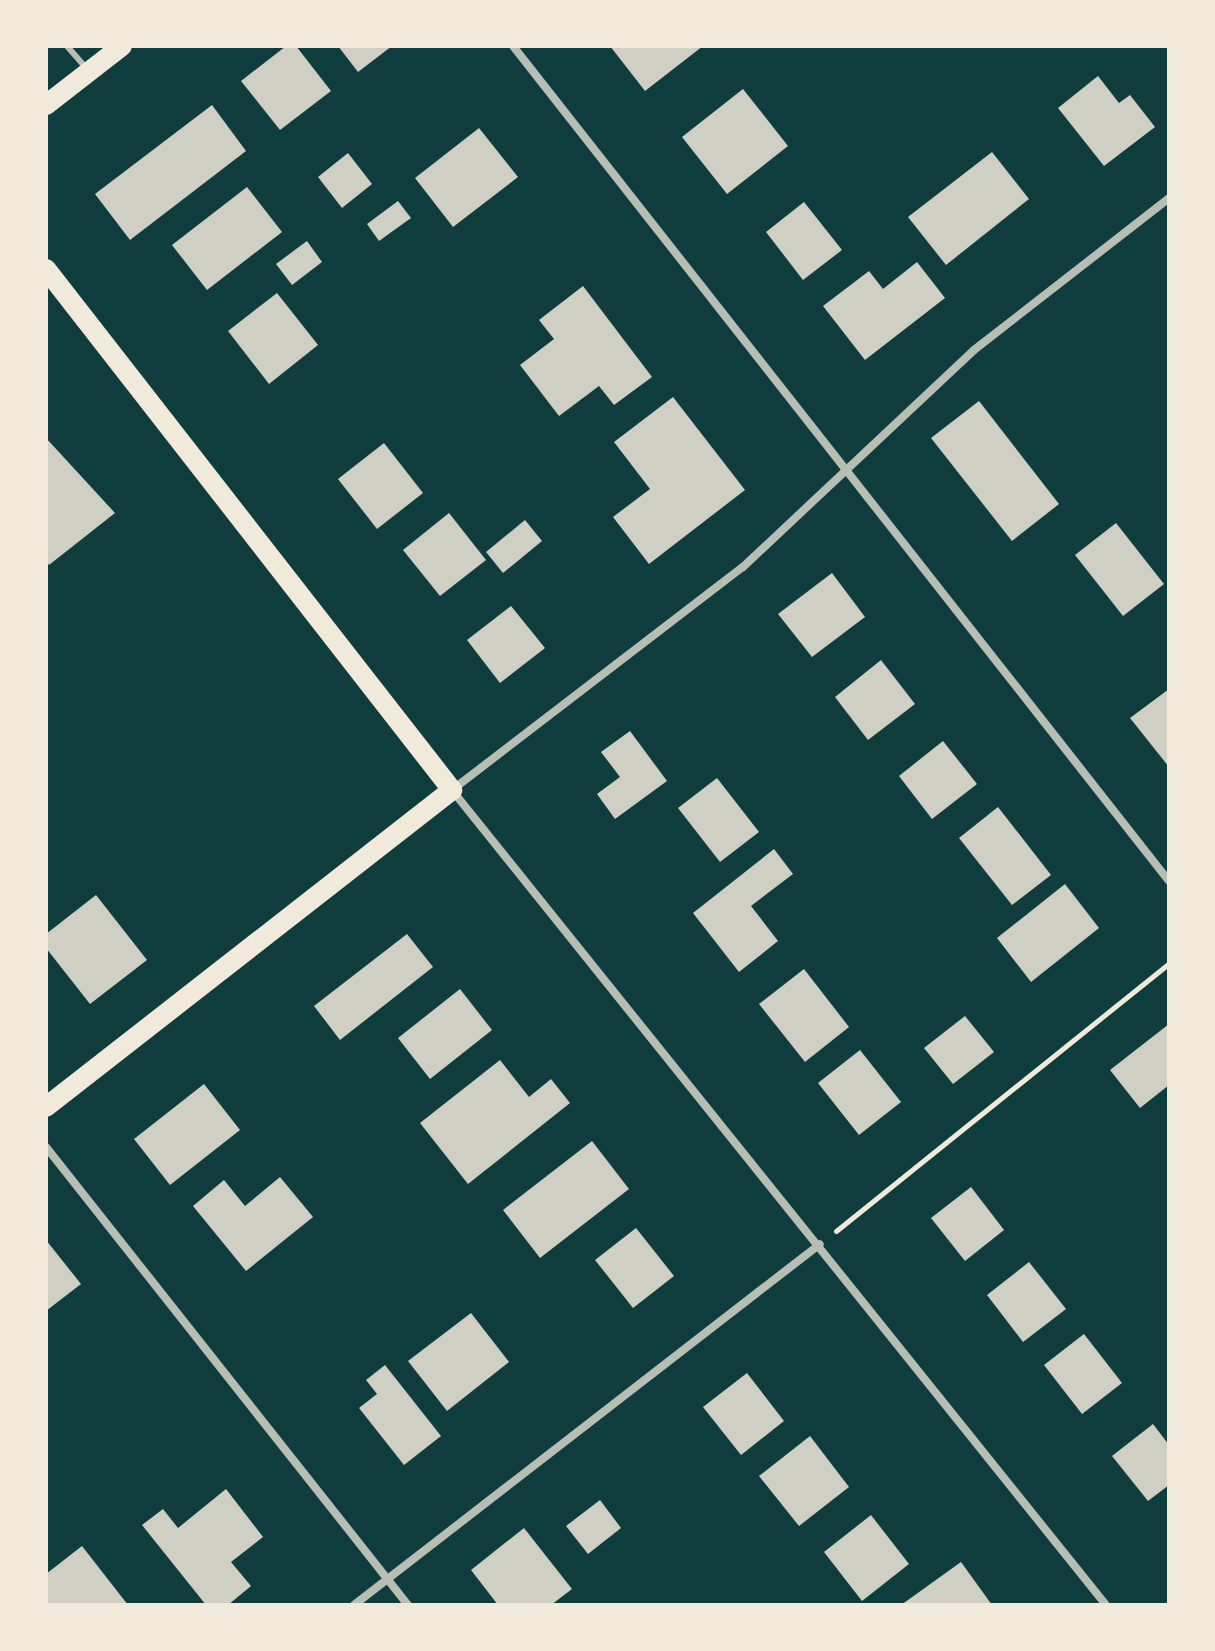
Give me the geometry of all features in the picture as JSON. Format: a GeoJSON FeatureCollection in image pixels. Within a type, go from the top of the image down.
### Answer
{"type":"FeatureCollection","features":[{"type":"Feature","properties":{"kind":"main road"},"geometry":{"type":"LineString","coordinates":[[46,107],[122,46]]}},
{"type":"Feature","properties":{"kind":"main road"},"geometry":{"type":"LineString","coordinates":[[46,269],[452,790],[46,1107]]}},
{"type":"Feature","properties":{"kind":"street"},"geometry":{"type":"LineString","coordinates":[[513,46],[1169,881]]}},
{"type":"Feature","properties":{"kind":"street"},"geometry":{"type":"LineString","coordinates":[[1106,1605],[820,1244],[452,790],[743,567],[847,472],[908,407],[974,350],[1169,198]]}},
{"type":"Feature","properties":{"kind":"street"},"geometry":{"type":"LineString","coordinates":[[46,1147],[408,1605]]}},
{"type":"Feature","properties":{"kind":"street"},"geometry":{"type":"LineString","coordinates":[[354,1605],[820,1244]]}},
{"type":"Feature","properties":{"kind":"lane"},"geometry":{"type":"LineString","coordinates":[[67,46],[89,72]]}},
{"type":"Feature","properties":{"kind":"path"},"geometry":{"type":"LineString","coordinates":[[820,1244],[1169,963]]}},
{"type":"Feature","properties":{"kind":"building"},"geometry":{"type":"Polygon","coordinates":[[[286,46],[296,46],[331,91],[280,130],[241,81],[286,46]]]}},
{"type":"Feature","properties":{"kind":"building"},"geometry":{"type":"Polygon","coordinates":[[[338,46],[392,46],[358,72],[338,46]]]}},
{"type":"Feature","properties":{"kind":"building"},"geometry":{"type":"Polygon","coordinates":[[[610,46],[703,46],[645,91],[610,46]]]}},
{"type":"Feature","properties":{"kind":"building"},"geometry":{"type":"Polygon","coordinates":[[[1098,76],[1119,103],[1130,95],[1155,127],[1104,166],[1058,108],[1098,76]]]}},
{"type":"Feature","properties":{"kind":"building"},"geometry":{"type":"Polygon","coordinates":[[[743,89],[788,146],[727,194],[682,137],[743,89]]]}},
{"type":"Feature","properties":{"kind":"building"},"geometry":{"type":"Polygon","coordinates":[[[212,105],[246,151],[130,240],[95,194],[212,105]]]}},
{"type":"Feature","properties":{"kind":"building"},"geometry":{"type":"Polygon","coordinates":[[[479,128],[518,177],[453,227],[415,178],[479,128]]]}},
{"type":"Feature","properties":{"kind":"building"},"geometry":{"type":"Polygon","coordinates":[[[992,152],[1029,199],[946,265],[908,217],[992,152]]]}},
{"type":"Feature","properties":{"kind":"building"},"geometry":{"type":"Polygon","coordinates":[[[348,153],[372,184],[342,208],[318,177],[348,153]]]}},
{"type":"Feature","properties":{"kind":"building"},"geometry":{"type":"Polygon","coordinates":[[[247,187],[282,232],[207,290],[172,245],[247,187]]]}},
{"type":"Feature","properties":{"kind":"building"},"geometry":{"type":"Polygon","coordinates":[[[398,201],[411,218],[379,241],[367,224],[398,201]]]}},
{"type":"Feature","properties":{"kind":"building"},"geometry":{"type":"Polygon","coordinates":[[[804,202],[842,250],[803,280],[766,232],[804,202]]]}},
{"type":"Feature","properties":{"kind":"building"},"geometry":{"type":"Polygon","coordinates":[[[307,241],[322,262],[292,285],[276,264],[307,241]]]}},
{"type":"Feature","properties":{"kind":"building"},"geometry":{"type":"Polygon","coordinates":[[[917,262],[945,298],[865,360],[823,306],[869,271],[883,289],[917,262]]]}},
{"type":"Feature","properties":{"kind":"building"},"geometry":{"type":"Polygon","coordinates":[[[583,286],[652,377],[614,405],[599,386],[559,416],[520,365],[554,339],[539,320],[583,286]]]}},
{"type":"Feature","properties":{"kind":"building"},"geometry":{"type":"Polygon","coordinates":[[[277,293],[318,345],[269,384],[228,331],[277,293]]]}},
{"type":"Feature","properties":{"kind":"building"},"geometry":{"type":"Polygon","coordinates":[[[673,397],[745,490],[649,564],[613,517],[650,489],[614,442],[673,397]]]}},
{"type":"Feature","properties":{"kind":"building"},"geometry":{"type":"Polygon","coordinates":[[[979,401],[1059,504],[1012,541],[931,438],[979,401]]]}},
{"type":"Feature","properties":{"kind":"building"},"geometry":{"type":"Polygon","coordinates":[[[46,438],[115,513],[49,565],[46,561],[46,438]]]}},
{"type":"Feature","properties":{"kind":"building"},"geometry":{"type":"Polygon","coordinates":[[[384,443],[423,493],[377,529],[338,479],[384,443]]]}},
{"type":"Feature","properties":{"kind":"building"},"geometry":{"type":"Polygon","coordinates":[[[449,513],[486,560],[440,596],[403,550],[449,513]]]}},
{"type":"Feature","properties":{"kind":"building"},"geometry":{"type":"Polygon","coordinates":[[[525,520],[542,541],[503,573],[486,552],[525,520]]]}},
{"type":"Feature","properties":{"kind":"building"},"geometry":{"type":"Polygon","coordinates":[[[1116,523],[1164,584],[1123,616],[1075,555],[1116,523]]]}},
{"type":"Feature","properties":{"kind":"building"},"geometry":{"type":"Polygon","coordinates":[[[832,573],[865,617],[812,657],[778,614],[832,573]]]}},
{"type":"Feature","properties":{"kind":"building"},"geometry":{"type":"Polygon","coordinates":[[[511,606],[545,648],[500,683],[467,640],[511,606]]]}},
{"type":"Feature","properties":{"kind":"building"},"geometry":{"type":"Polygon","coordinates":[[[881,660],[915,704],[868,740],[835,697],[881,660]]]}},
{"type":"Feature","properties":{"kind":"building"},"geometry":{"type":"Polygon","coordinates":[[[1169,689],[1169,767],[1130,718],[1169,689]]]}},
{"type":"Feature","properties":{"kind":"building"},"geometry":{"type":"Polygon","coordinates":[[[630,731],[667,781],[615,819],[597,794],[620,777],[601,752],[630,731]]]}},
{"type":"Feature","properties":{"kind":"building"},"geometry":{"type":"Polygon","coordinates":[[[943,741],[977,784],[932,819],[899,776],[943,741]]]}},
{"type":"Feature","properties":{"kind":"building"},"geometry":{"type":"Polygon","coordinates":[[[717,778],[759,832],[720,862],[678,808],[717,778]]]}},
{"type":"Feature","properties":{"kind":"building"},"geometry":{"type":"Polygon","coordinates":[[[998,807],[1051,875],[1012,905],[959,838],[998,807]]]}},
{"type":"Feature","properties":{"kind":"building"},"geometry":{"type":"Polygon","coordinates":[[[774,849],[793,874],[751,906],[778,941],[739,972],[693,913],[774,849]]]}},
{"type":"Feature","properties":{"kind":"building"},"geometry":{"type":"Polygon","coordinates":[[[1065,884],[1099,928],[1031,982],[997,938],[1065,884]]]}},
{"type":"Feature","properties":{"kind":"building"},"geometry":{"type":"Polygon","coordinates":[[[96,895],[147,960],[90,1004],[46,948],[46,934],[96,895]]]}},
{"type":"Feature","properties":{"kind":"building"},"geometry":{"type":"Polygon","coordinates":[[[407,934],[433,967],[340,1040],[314,1006],[407,934]]]}},
{"type":"Feature","properties":{"kind":"building"},"geometry":{"type":"Polygon","coordinates":[[[804,969],[849,1027],[805,1062],[759,1004],[804,969]]]}},
{"type":"Feature","properties":{"kind":"building"},"geometry":{"type":"Polygon","coordinates":[[[460,989],[492,1030],[430,1079],[398,1038],[460,989]]]}},
{"type":"Feature","properties":{"kind":"building"},"geometry":{"type":"Polygon","coordinates":[[[965,1016],[994,1052],[953,1084],[924,1048],[965,1016]]]}},
{"type":"Feature","properties":{"kind":"building"},"geometry":{"type":"Polygon","coordinates":[[[1169,1024],[1169,1085],[1140,1108],[1110,1070],[1169,1024]]]}},
{"type":"Feature","properties":{"kind":"building"},"geometry":{"type":"Polygon","coordinates":[[[860,1050],[901,1102],[859,1135],[818,1083],[860,1050]]]}},
{"type":"Feature","properties":{"kind":"building"},"geometry":{"type":"Polygon","coordinates":[[[500,1060],[529,1097],[551,1079],[570,1103],[468,1184],[420,1123],[500,1060]]]}},
{"type":"Feature","properties":{"kind":"building"},"geometry":{"type":"Polygon","coordinates":[[[204,1084],[240,1130],[170,1185],[134,1139],[204,1084]]]}},
{"type":"Feature","properties":{"kind":"building"},"geometry":{"type":"Polygon","coordinates":[[[592,1141],[629,1189],[540,1258],[503,1210],[592,1141]]]}},
{"type":"Feature","properties":{"kind":"building"},"geometry":{"type":"Polygon","coordinates":[[[280,1177],[313,1217],[246,1271],[193,1206],[224,1180],[245,1206],[280,1177]]]}},
{"type":"Feature","properties":{"kind":"building"},"geometry":{"type":"Polygon","coordinates":[[[971,1187],[1004,1230],[965,1261],[931,1218],[971,1187]]]}},
{"type":"Feature","properties":{"kind":"building"},"geometry":{"type":"Polygon","coordinates":[[[636,1228],[674,1276],[633,1308],[595,1260],[636,1228]]]}},
{"type":"Feature","properties":{"kind":"building"},"geometry":{"type":"Polygon","coordinates":[[[46,1240],[81,1284],[46,1311],[46,1240]]]}},
{"type":"Feature","properties":{"kind":"building"},"geometry":{"type":"Polygon","coordinates":[[[1029,1262],[1066,1309],[1023,1342],[987,1295],[1029,1262]]]}},
{"type":"Feature","properties":{"kind":"building"},"geometry":{"type":"Polygon","coordinates":[[[471,1313],[509,1362],[447,1411],[408,1361],[471,1313]]]}},
{"type":"Feature","properties":{"kind":"building"},"geometry":{"type":"Polygon","coordinates":[[[1084,1334],[1122,1383],[1082,1414],[1044,1365],[1084,1334]]]}},
{"type":"Feature","properties":{"kind":"building"},"geometry":{"type":"Polygon","coordinates":[[[385,1365],[441,1436],[404,1465],[359,1408],[377,1394],[366,1380],[385,1365]]]}},
{"type":"Feature","properties":{"kind":"building"},"geometry":{"type":"Polygon","coordinates":[[[747,1373],[784,1421],[741,1455],[703,1407],[747,1373]]]}},
{"type":"Feature","properties":{"kind":"building"},"geometry":{"type":"Polygon","coordinates":[[[1153,1424],[1169,1445],[1169,1485],[1148,1501],[1112,1456],[1153,1424]]]}},
{"type":"Feature","properties":{"kind":"building"},"geometry":{"type":"Polygon","coordinates":[[[810,1436],[849,1487],[799,1526],[759,1476],[810,1436]]]}},
{"type":"Feature","properties":{"kind":"building"},"geometry":{"type":"Polygon","coordinates":[[[226,1489],[263,1537],[231,1562],[251,1586],[228,1605],[206,1605],[142,1525],[163,1509],[178,1528],[226,1489]]]}},
{"type":"Feature","properties":{"kind":"building"},"geometry":{"type":"Polygon","coordinates":[[[600,1500],[621,1528],[588,1554],[566,1526],[600,1500]]]}},
{"type":"Feature","properties":{"kind":"building"},"geometry":{"type":"Polygon","coordinates":[[[871,1515],[909,1564],[862,1601],[824,1552],[871,1515]]]}},
{"type":"Feature","properties":{"kind":"building"},"geometry":{"type":"Polygon","coordinates":[[[524,1528],[572,1589],[551,1605],[498,1605],[471,1570],[524,1528]]]}},
{"type":"Feature","properties":{"kind":"building"},"geometry":{"type":"Polygon","coordinates":[[[82,1546],[128,1605],[46,1605],[46,1574],[82,1546]]]}},
{"type":"Feature","properties":{"kind":"building"},"geometry":{"type":"Polygon","coordinates":[[[961,1562],[992,1605],[901,1605],[961,1562]]]}}]}
